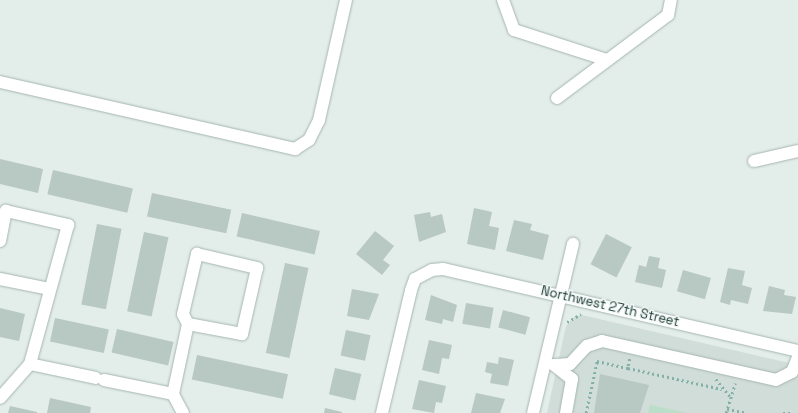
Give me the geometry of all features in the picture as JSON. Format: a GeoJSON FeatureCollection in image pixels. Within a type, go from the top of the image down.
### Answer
{"type":"FeatureCollection","features":[{"type":"Feature","properties":{"kind":"street"},"geometry":{"type":"LineString","coordinates":[[0,82],[295,149],[309,140],[319,120],[346,0]]}},
{"type":"Feature","properties":{"kind":"street"},"geometry":{"type":"LineString","coordinates":[[503,0],[514,30],[607,60]]}},
{"type":"Feature","properties":{"kind":"street"},"geometry":{"type":"LineString","coordinates":[[557,98],[668,15],[671,0]]}},
{"type":"Feature","properties":{"kind":"street"},"geometry":{"type":"LineString","coordinates":[[754,160],[798,151]]}},
{"type":"Feature","properties":{"kind":"street"},"geometry":{"type":"LineString","coordinates":[[0,241],[6,212],[68,225],[57,273],[49,289],[30,364],[0,398]]}},
{"type":"Feature","properties":{"kind":"street"},"geometry":{"type":"LineString","coordinates":[[533,413],[550,364],[560,296],[573,244]]}},
{"type":"Feature","properties":{"kind":"street"},"geometry":{"type":"LineString","coordinates":[[184,413],[173,394],[188,324],[183,314],[197,254],[257,268],[242,334],[188,324]]}},
{"type":"Feature","properties":{"kind":"street","name":"Northwest 27th Street"},"geometry":{"type":"LineString","coordinates":[[382,413],[410,290],[422,273],[443,269],[798,350]]}},
{"type":"Feature","properties":{"kind":"street"},"geometry":{"type":"LineString","coordinates":[[0,279],[49,289]]}},
{"type":"Feature","properties":{"kind":"street"},"geometry":{"type":"LineString","coordinates":[[550,364],[570,364],[587,346],[602,341],[776,380],[792,372],[798,357]]}},
{"type":"Feature","properties":{"kind":"street"},"geometry":{"type":"LineString","coordinates":[[30,364],[173,394]]}},
{"type":"Feature","properties":{"kind":"street"},"geometry":{"type":"LineString","coordinates":[[550,364],[572,379],[566,413]]}},
{"type":"Feature","properties":{"kind":"path"},"geometry":{"type":"LineString","coordinates":[[628,368],[632,347]]}},
{"type":"Feature","properties":{"kind":"path"},"geometry":{"type":"LineString","coordinates":[[586,413],[597,361],[722,389]]}},
{"type":"Feature","properties":{"kind":"path"},"geometry":{"type":"LineString","coordinates":[[708,364],[722,389],[730,397]]}},
{"type":"Feature","properties":{"kind":"path"},"geometry":{"type":"LineString","coordinates":[[726,413],[730,397],[740,371]]}},
{"type":"Feature","properties":{"kind":"path"},"geometry":{"type":"LineString","coordinates":[[727,409],[747,413]]}},
{"type":"Feature","properties":{"kind":"path"},"geometry":{"type":"LineString","coordinates":[[783,413],[790,413]]}},
{"type":"Feature","properties":{"kind":"shaded area"},"geometry":{"type":"Polygon","coordinates":[[[582,315],[798,365],[798,413],[547,413],[566,326],[574,317],[582,315]]]}},
{"type":"Feature","properties":{"kind":"green space"},"geometry":{"type":"Polygon","coordinates":[[[650,405],[688,413],[648,413],[650,405]]]}},
{"type":"Feature","properties":{"kind":"building"},"geometry":{"type":"Polygon","coordinates":[[[0,159],[43,169],[38,193],[0,184],[0,159]]]}},
{"type":"Feature","properties":{"kind":"building"},"geometry":{"type":"Polygon","coordinates":[[[53,170],[133,188],[127,213],[47,194],[53,170]]]}},
{"type":"Feature","properties":{"kind":"building"},"geometry":{"type":"Polygon","coordinates":[[[152,193],[231,210],[226,233],[147,216],[152,193]]]}},
{"type":"Feature","properties":{"kind":"building"},"geometry":{"type":"Polygon","coordinates":[[[474,208],[492,212],[489,226],[499,228],[495,250],[467,244],[474,208]]]}},
{"type":"Feature","properties":{"kind":"building"},"geometry":{"type":"Polygon","coordinates":[[[430,212],[431,217],[442,214],[446,232],[419,242],[414,215],[430,212]]]}},
{"type":"Feature","properties":{"kind":"building"},"geometry":{"type":"Polygon","coordinates":[[[242,213],[320,231],[315,254],[237,236],[242,213]]]}},
{"type":"Feature","properties":{"kind":"building"},"geometry":{"type":"Polygon","coordinates":[[[514,220],[532,224],[530,230],[549,235],[543,260],[506,251],[514,220]]]}},
{"type":"Feature","properties":{"kind":"building"},"geometry":{"type":"Polygon","coordinates":[[[97,224],[122,229],[106,309],[81,304],[97,224]]]}},
{"type":"Feature","properties":{"kind":"building"},"geometry":{"type":"Polygon","coordinates":[[[375,231],[394,246],[383,260],[390,265],[382,275],[356,254],[375,231]]]}},
{"type":"Feature","properties":{"kind":"building"},"geometry":{"type":"Polygon","coordinates":[[[144,232],[168,237],[152,316],[127,311],[144,232]]]}},
{"type":"Feature","properties":{"kind":"building"},"geometry":{"type":"Polygon","coordinates":[[[606,234],[632,247],[616,277],[591,264],[606,234]]]}},
{"type":"Feature","properties":{"kind":"building"},"geometry":{"type":"Polygon","coordinates":[[[649,256],[660,258],[658,268],[666,270],[662,288],[635,282],[639,265],[646,267],[649,256]]]}},
{"type":"Feature","properties":{"kind":"building"},"geometry":{"type":"Polygon","coordinates":[[[285,263],[308,268],[289,358],[266,353],[285,263]]]}},
{"type":"Feature","properties":{"kind":"building"},"geometry":{"type":"Polygon","coordinates":[[[728,268],[745,271],[742,285],[752,288],[748,304],[731,300],[730,305],[720,302],[728,268]]]}},
{"type":"Feature","properties":{"kind":"building"},"geometry":{"type":"Polygon","coordinates":[[[683,270],[711,278],[705,299],[677,291],[683,270]]]}},
{"type":"Feature","properties":{"kind":"building"},"geometry":{"type":"Polygon","coordinates":[[[769,286],[785,290],[784,295],[796,297],[792,314],[763,311],[769,286]]]}},
{"type":"Feature","properties":{"kind":"building"},"geometry":{"type":"Polygon","coordinates":[[[352,289],[379,294],[369,320],[347,316],[352,289]]]}},
{"type":"Feature","properties":{"kind":"building"},"geometry":{"type":"Polygon","coordinates":[[[431,295],[457,305],[453,322],[443,319],[442,324],[425,320],[431,295]]]}},
{"type":"Feature","properties":{"kind":"building"},"geometry":{"type":"Polygon","coordinates":[[[466,303],[494,308],[490,329],[462,324],[466,303]]]}},
{"type":"Feature","properties":{"kind":"building"},"geometry":{"type":"Polygon","coordinates":[[[0,308],[25,314],[19,341],[0,337],[0,308]]]}},
{"type":"Feature","properties":{"kind":"building"},"geometry":{"type":"Polygon","coordinates":[[[503,310],[530,317],[525,335],[498,327],[503,310]]]}},
{"type":"Feature","properties":{"kind":"building"},"geometry":{"type":"Polygon","coordinates":[[[55,318],[109,329],[104,353],[50,341],[55,318]]]}},
{"type":"Feature","properties":{"kind":"building"},"geometry":{"type":"Polygon","coordinates":[[[117,329],[174,342],[168,365],[112,352],[117,329]]]}},
{"type":"Feature","properties":{"kind":"building"},"geometry":{"type":"Polygon","coordinates":[[[346,330],[370,335],[365,361],[341,355],[346,330]]]}},
{"type":"Feature","properties":{"kind":"building"},"geometry":{"type":"Polygon","coordinates":[[[429,340],[452,345],[449,359],[442,358],[439,374],[422,370],[429,340]]]}},
{"type":"Feature","properties":{"kind":"building"},"geometry":{"type":"Polygon","coordinates":[[[197,355],[288,374],[283,399],[192,379],[197,355]]]}},
{"type":"Feature","properties":{"kind":"building"},"geometry":{"type":"Polygon","coordinates":[[[499,357],[514,360],[508,386],[490,383],[492,374],[485,372],[487,362],[498,364],[499,357]]]}},
{"type":"Feature","properties":{"kind":"building"},"geometry":{"type":"Polygon","coordinates":[[[335,368],[361,374],[355,400],[329,394],[335,368]]]}},
{"type":"Feature","properties":{"kind":"building"},"geometry":{"type":"Polygon","coordinates":[[[600,374],[649,385],[640,413],[594,413],[600,374]]]}},
{"type":"Feature","properties":{"kind":"building"},"geometry":{"type":"Polygon","coordinates":[[[419,380],[446,386],[442,403],[436,402],[434,413],[412,409],[419,380]]]}},
{"type":"Feature","properties":{"kind":"building"},"geometry":{"type":"Polygon","coordinates":[[[476,393],[505,399],[500,413],[471,413],[476,393]]]}},
{"type":"Feature","properties":{"kind":"building"},"geometry":{"type":"Polygon","coordinates":[[[50,398],[91,407],[90,413],[47,413],[50,398]]]}},
{"type":"Feature","properties":{"kind":"building"},"geometry":{"type":"Polygon","coordinates":[[[10,406],[37,412],[37,413],[8,413],[10,406]]]}},
{"type":"Feature","properties":{"kind":"building"},"geometry":{"type":"Polygon","coordinates":[[[325,408],[342,412],[342,413],[324,413],[325,408]]]}}]}
